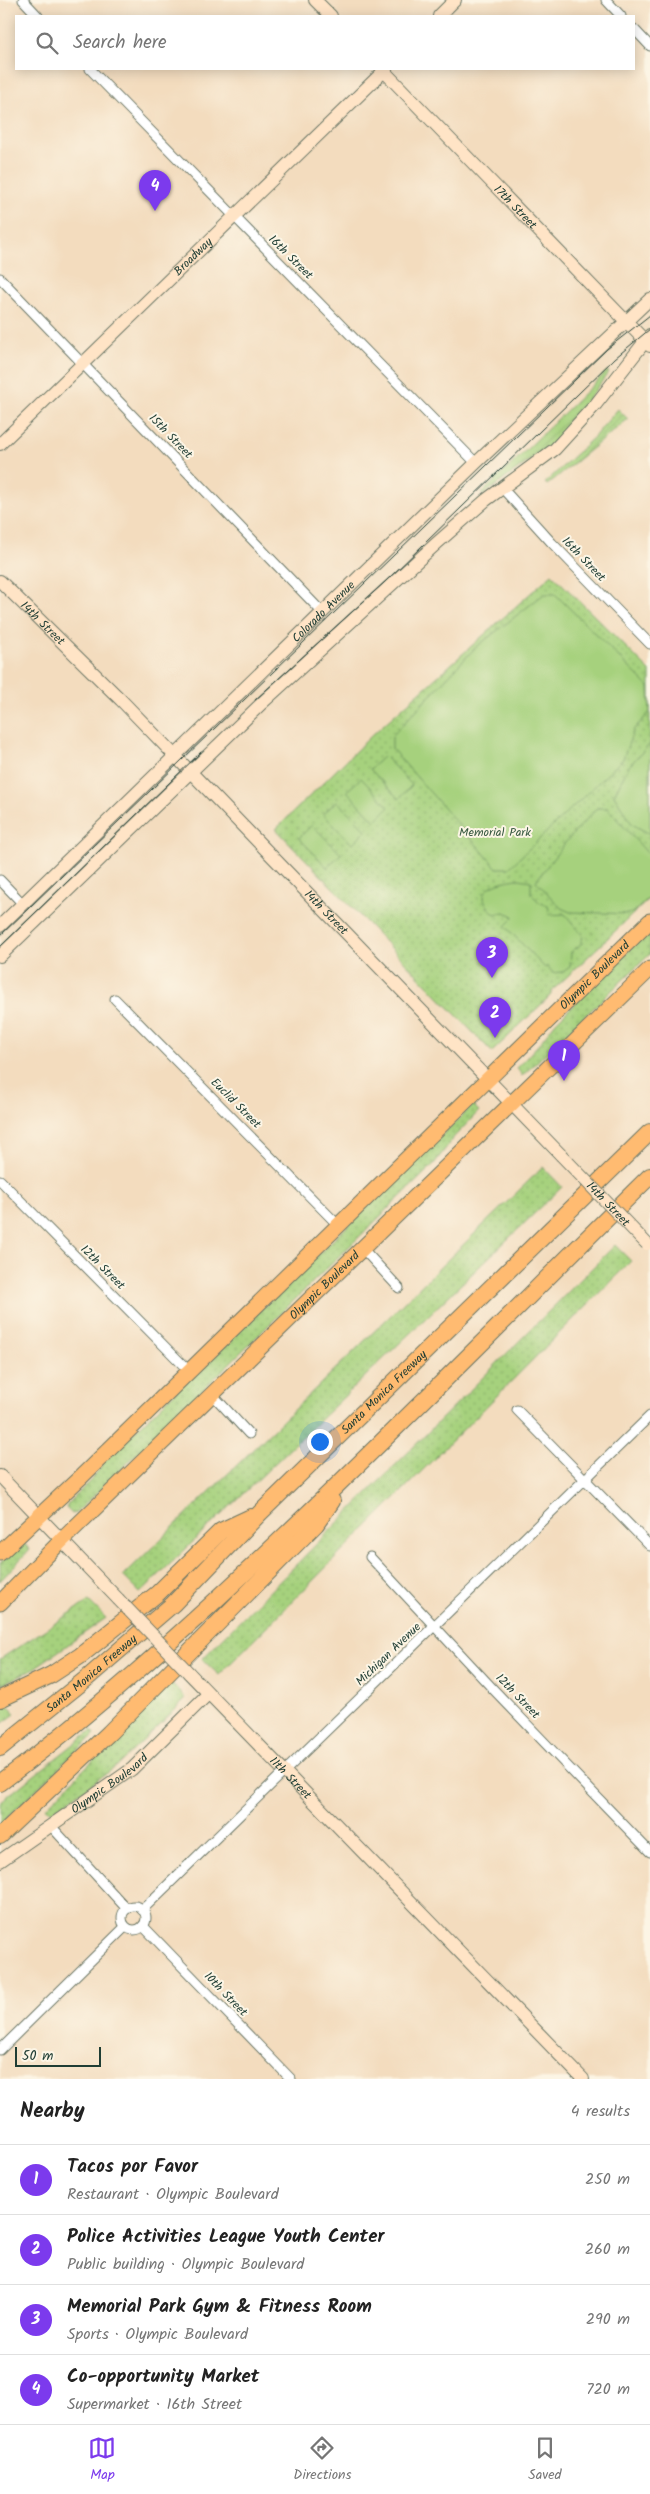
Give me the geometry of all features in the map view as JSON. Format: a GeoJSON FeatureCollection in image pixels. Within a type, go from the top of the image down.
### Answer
{"type":"FeatureCollection","features":[{"type":"Feature","properties":{"kind":"highway","name":"Santa Monica Freeway"},"geometry":{"type":"LineString","coordinates":[[0,1748],[86,1679],[173,1604],[260,1513],[650,1132]]}},
{"type":"Feature","properties":{"kind":"highway"},"geometry":{"type":"LineString","coordinates":[[0,1783],[38,1754],[188,1627],[353,1472],[650,1176]]}},
{"type":"Feature","properties":{"kind":"highway"},"geometry":{"type":"LineString","coordinates":[[0,1836],[109,1733],[316,1524],[353,1472]]}},
{"type":"Feature","properties":{"kind":"highway"},"geometry":{"type":"LineString","coordinates":[[0,1699],[52,1675],[80,1656],[158,1593],[222,1531],[260,1513]]}},
{"type":"Feature","properties":{"kind":"main road","name":"Olympic Boulevard"},"geometry":{"type":"LineString","coordinates":[[0,1553],[489,1080],[650,921]]}},
{"type":"Feature","properties":{"kind":"main road","name":"Olympic Boulevard"},"geometry":{"type":"LineString","coordinates":[[0,1603],[62,1540],[650,969]]}},
{"type":"Feature","properties":{"kind":"street"},"geometry":{"type":"LineString","coordinates":[[22,0],[37,15]]}},
{"type":"Feature","properties":{"kind":"street"},"geometry":{"type":"LineString","coordinates":[[315,0],[330,15]]}},
{"type":"Feature","properties":{"kind":"street"},"geometry":{"type":"LineString","coordinates":[[440,15],[455,0]]}},
{"type":"Feature","properties":{"kind":"street"},"geometry":{"type":"LineString","coordinates":[[606,0],[620,15]]}},
{"type":"Feature","properties":{"kind":"street"},"geometry":{"type":"LineString","coordinates":[[635,30],[650,46]]}},
{"type":"Feature","properties":{"kind":"street","name":"16th Street"},"geometry":{"type":"LineString","coordinates":[[91,70],[476,463]]}},
{"type":"Feature","properties":{"kind":"street","name":"Broadway"},"geometry":{"type":"LineString","coordinates":[[0,444],[383,70]]}},
{"type":"Feature","properties":{"kind":"street","name":"17th Street"},"geometry":{"type":"LineString","coordinates":[[385,70],[649,341]]}},
{"type":"Feature","properties":{"kind":"street","name":"15th Street"},"geometry":{"type":"LineString","coordinates":[[0,278],[322,612]]}},
{"type":"Feature","properties":{"kind":"street","name":"Colorado Avenue"},"geometry":{"type":"LineString","coordinates":[[0,926],[476,463],[650,299]]}},
{"type":"Feature","properties":{"kind":"street","name":"Colorado Avenue"},"geometry":{"type":"LineString","coordinates":[[0,956],[190,772],[437,543],[548,455],[570,435],[649,341]]}},
{"type":"Feature","properties":{"kind":"street","name":"16th Street"},"geometry":{"type":"LineString","coordinates":[[503,489],[552,543],[650,644]]}},
{"type":"Feature","properties":{"kind":"street","name":"14th Street"},"geometry":{"type":"LineString","coordinates":[[0,581],[190,772],[648,1246]]}},
{"type":"Feature","properties":{"kind":"street"},"geometry":{"type":"LineString","coordinates":[[0,880],[23,904]]}},
{"type":"Feature","properties":{"kind":"street","name":"Euclid Street"},"geometry":{"type":"LineString","coordinates":[[116,999],[338,1225]]}},
{"type":"Feature","properties":{"kind":"street","name":"12th Street"},"geometry":{"type":"LineString","coordinates":[[0,1180],[189,1371]]}},
{"type":"Feature","properties":{"kind":"street"},"geometry":{"type":"LineString","coordinates":[[362,1248],[399,1288]]}},
{"type":"Feature","properties":{"kind":"street"},"geometry":{"type":"LineString","coordinates":[[212,1394],[249,1434]]}},
{"type":"Feature","properties":{"kind":"street"},"geometry":{"type":"LineString","coordinates":[[517,1410],[650,1546]]}},
{"type":"Feature","properties":{"kind":"street","name":"Michigan Avenue"},"geometry":{"type":"LineString","coordinates":[[142,1910],[650,1416]]}},
{"type":"Feature","properties":{"kind":"street","name":"11th Street"},"geometry":{"type":"LineString","coordinates":[[0,1476],[208,1694],[285,1771],[582,2079]]}},
{"type":"Feature","properties":{"kind":"street","name":"12th Street"},"geometry":{"type":"LineString","coordinates":[[370,1556],[434,1626],[650,1852]]}},
{"type":"Feature","properties":{"kind":"street","name":"Olympic Boulevard"},"geometry":{"type":"LineString","coordinates":[[0,1861],[132,1769],[208,1694]]}},
{"type":"Feature","properties":{"kind":"street"},"geometry":{"type":"LineString","coordinates":[[51,1826],[127,1909]]}},
{"type":"Feature","properties":{"kind":"street"},"geometry":{"type":"LineString","coordinates":[[136,1906],[142,1910],[146,1917],[143,1926],[136,1930],[125,1927],[122,1917],[127,1909],[136,1906]]}},
{"type":"Feature","properties":{"kind":"street","name":"10th Street"},"geometry":{"type":"LineString","coordinates":[[143,1926],[291,2079]]}},
{"type":"Feature","properties":{"kind":"street"},"geometry":{"type":"LineString","coordinates":[[0,2050],[125,1927]]}},
{"type":"Feature","properties":{"kind":"green space"},"geometry":{"type":"Polygon","coordinates":[[[607,371],[609,372],[563,433],[543,451],[483,495],[482,493],[607,371]]]}},
{"type":"Feature","properties":{"kind":"green space"},"geometry":{"type":"Polygon","coordinates":[[[618,409],[628,419],[547,485],[545,483],[594,437],[618,409]]]}},
{"type":"Feature","properties":{"kind":"green space","name":"Memorial Park"},"geometry":{"type":"Polygon","coordinates":[[[552,574],[650,671],[650,898],[553,990],[550,996],[492,1052],[276,829],[372,735],[552,574]]]}},
{"type":"Feature","properties":{"kind":"green space"},"geometry":{"type":"Polygon","coordinates":[[[544,594],[555,594],[649,687],[650,712],[634,729],[623,759],[509,868],[497,868],[392,749],[392,736],[475,648],[544,594]]]}},
{"type":"Feature","properties":{"kind":"green space"},"geometry":{"type":"Polygon","coordinates":[[[650,744],[650,834],[632,824],[614,795],[629,766],[650,744]]]}},
{"type":"Feature","properties":{"kind":"green space"},"geometry":{"type":"Polygon","coordinates":[[[384,756],[412,785],[399,799],[370,769],[384,756]]]}},
{"type":"Feature","properties":{"kind":"green space"},"geometry":{"type":"Polygon","coordinates":[[[361,778],[389,807],[375,821],[347,791],[361,778]]]}},
{"type":"Feature","properties":{"kind":"green space"},"geometry":{"type":"Polygon","coordinates":[[[337,801],[366,830],[352,844],[323,814],[337,801]]]}},
{"type":"Feature","properties":{"kind":"green space"},"geometry":{"type":"Polygon","coordinates":[[[597,808],[607,808],[650,856],[650,897],[629,914],[570,912],[561,908],[536,881],[565,843],[597,808]]]}},
{"type":"Feature","properties":{"kind":"green space"},"geometry":{"type":"Polygon","coordinates":[[[312,825],[341,854],[327,867],[299,838],[312,825]]]}},
{"type":"Feature","properties":{"kind":"green space"},"geometry":{"type":"Polygon","coordinates":[[[519,879],[531,881],[531,894],[539,902],[548,906],[550,915],[565,914],[583,936],[581,944],[571,952],[570,967],[563,972],[553,973],[547,966],[545,968],[505,926],[513,918],[512,915],[504,912],[495,914],[487,906],[484,899],[485,893],[489,888],[502,882],[519,879]]]}},
{"type":"Feature","properties":{"kind":"green space"},"geometry":{"type":"Polygon","coordinates":[[[650,930],[650,954],[522,1076],[517,1068],[556,1022],[650,930]]]}},
{"type":"Feature","properties":{"kind":"green space"},"geometry":{"type":"Polygon","coordinates":[[[473,1105],[479,1111],[454,1137],[434,1164],[76,1513],[72,1514],[66,1508],[68,1504],[92,1479],[109,1456],[473,1105]]]}},
{"type":"Feature","properties":{"kind":"green space"},"geometry":{"type":"Polygon","coordinates":[[[543,1167],[562,1187],[140,1593],[123,1576],[543,1167]]]}},
{"type":"Feature","properties":{"kind":"green space"},"geometry":{"type":"Polygon","coordinates":[[[615,1245],[631,1261],[219,1675],[202,1659],[615,1245]]]}},
{"type":"Feature","properties":{"kind":"green space"},"geometry":{"type":"Polygon","coordinates":[[[23,1543],[30,1549],[0,1581],[0,1563],[23,1543]]]}},
{"type":"Feature","properties":{"kind":"green space"},"geometry":{"type":"Polygon","coordinates":[[[89,1601],[106,1618],[33,1669],[0,1685],[0,1659],[89,1601]]]}},
{"type":"Feature","properties":{"kind":"green space"},"geometry":{"type":"Polygon","coordinates":[[[171,1682],[186,1699],[117,1766],[52,1812],[45,1808],[171,1682]]]}},
{"type":"Feature","properties":{"kind":"green space"},"geometry":{"type":"Polygon","coordinates":[[[7,1703],[15,1714],[0,1725],[0,1706],[7,1703]]]}},
{"type":"Feature","properties":{"kind":"green space"},"geometry":{"type":"Polygon","coordinates":[[[92,1730],[95,1734],[0,1824],[0,1802],[92,1730]]]}},
{"type":"Feature","properties":{"kind":"tram line"},"geometry":{"type":"LineString","coordinates":[[0,936],[607,349],[650,315]]}},
{"type":"Feature","properties":{"kind":"tram line"},"geometry":{"type":"LineString","coordinates":[[255,700],[385,582],[615,358],[650,329]]}},
{"type":"Feature","properties":{"kind":"tram line"},"geometry":{"type":"LineString","coordinates":[[0,947],[201,752]]}},
{"type":"Feature","properties":{"kind":"place","name":"Co-opportunity Market"},"geometry":{"type":"Point","coordinates":[155,211]}},
{"type":"Feature","properties":{"kind":"place","name":"Memorial Park Gym & Fitness Room"},"geometry":{"type":"Point","coordinates":[492,978]}},
{"type":"Feature","properties":{"kind":"place","name":"Police Activities League Youth Center"},"geometry":{"type":"Point","coordinates":[495,1038]}},
{"type":"Feature","properties":{"kind":"place","name":"Tacos por Favor"},"geometry":{"type":"Point","coordinates":[564,1081]}}]}
